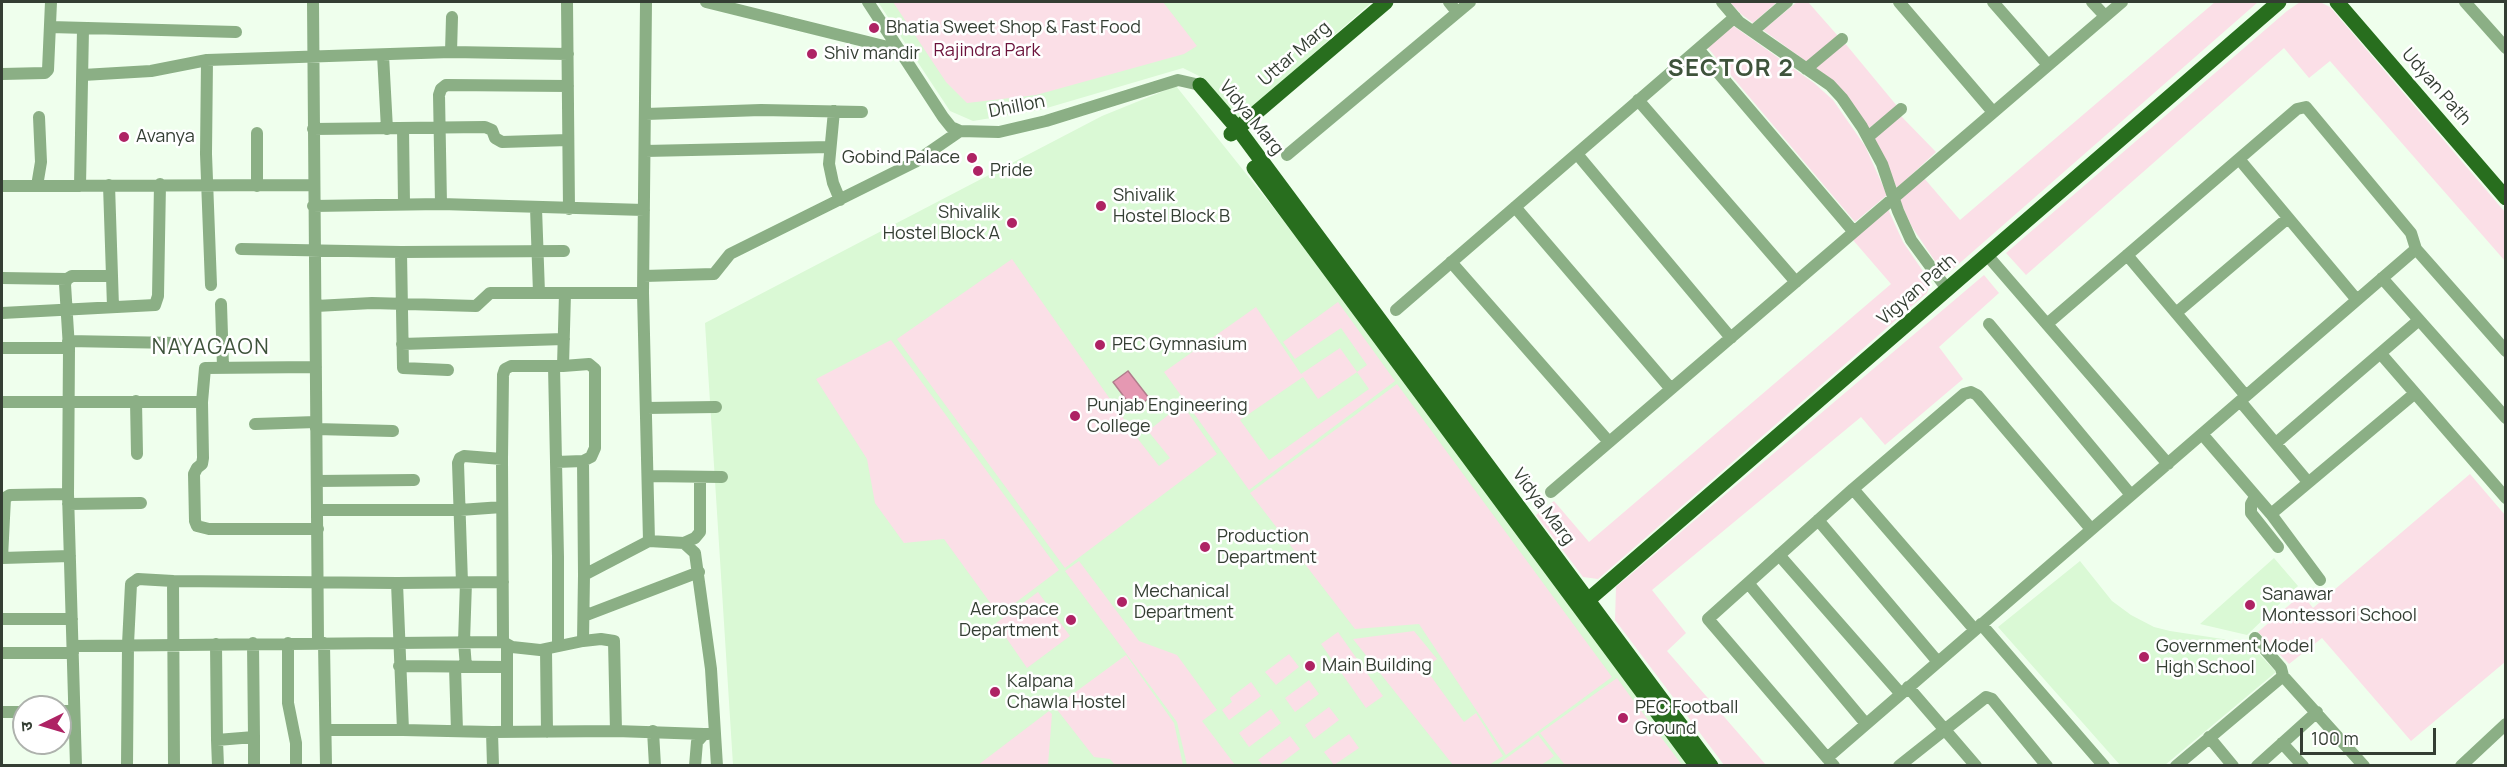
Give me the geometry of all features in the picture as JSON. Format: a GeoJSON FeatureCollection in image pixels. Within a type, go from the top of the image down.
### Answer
{"type":"FeatureCollection","features":[{"type":"Feature","properties":{"kind":"main road","name":"Uttar Marg"},"geometry":{"type":"LineString","coordinates":[[1234,132],[1386,2]]}},
{"type":"Feature","properties":{"kind":"main road","name":"Vigyan Path"},"geometry":{"type":"LineString","coordinates":[[1584,604],[2279,2]]}},
{"type":"Feature","properties":{"kind":"main road","name":"Udyan Path"},"geometry":{"type":"LineString","coordinates":[[2337,2],[2505,198]]}},
{"type":"Feature","properties":{"kind":"main road","name":"Udyan Path"},"geometry":{"type":"LineString","coordinates":[[2347,2],[2505,185]]}},
{"type":"Feature","properties":{"kind":"main road","name":"Vidya Marg"},"geometry":{"type":"LineString","coordinates":[[1200,85],[1584,604],[1697,765]]}},
{"type":"Feature","properties":{"kind":"main road","name":"Vidya Marg"},"geometry":{"type":"LineString","coordinates":[[1584,604],[1711,765]]}},
{"type":"Feature","properties":{"kind":"street"},"geometry":{"type":"LineString","coordinates":[[2,74],[45,73],[48,70],[51,2]]}},
{"type":"Feature","properties":{"kind":"street"},"geometry":{"type":"LineString","coordinates":[[313,2],[318,582],[326,765]]}},
{"type":"Feature","properties":{"kind":"street"},"geometry":{"type":"LineString","coordinates":[[567,2],[568,209]]}},
{"type":"Feature","properties":{"kind":"street"},"geometry":{"type":"LineString","coordinates":[[646,2],[643,293],[649,541]]}},
{"type":"Feature","properties":{"kind":"street"},"geometry":{"type":"LineString","coordinates":[[706,2],[900,50]]}},
{"type":"Feature","properties":{"kind":"street"},"geometry":{"type":"LineString","coordinates":[[868,2],[951,127],[960,131]]}},
{"type":"Feature","properties":{"kind":"street"},"geometry":{"type":"LineString","coordinates":[[1449,2],[1457,12]]}},
{"type":"Feature","properties":{"kind":"street"},"geometry":{"type":"LineString","coordinates":[[1287,155],[1470,2]]}},
{"type":"Feature","properties":{"kind":"street"},"geometry":{"type":"LineString","coordinates":[[1722,2],[1752,31],[1830,85],[1842,98],[1868,137],[1882,164],[1911,240],[1947,289]]}},
{"type":"Feature","properties":{"kind":"street"},"geometry":{"type":"LineString","coordinates":[[1752,31],[1787,2]]}},
{"type":"Feature","properties":{"kind":"street"},"geometry":{"type":"LineString","coordinates":[[1899,2],[1993,112]]}},
{"type":"Feature","properties":{"kind":"street"},"geometry":{"type":"LineString","coordinates":[[1993,2],[2048,64]]}},
{"type":"Feature","properties":{"kind":"street"},"geometry":{"type":"LineString","coordinates":[[2092,2],[2104,16]]}},
{"type":"Feature","properties":{"kind":"street"},"geometry":{"type":"LineString","coordinates":[[1551,492],[2122,2]]}},
{"type":"Feature","properties":{"kind":"street"},"geometry":{"type":"LineString","coordinates":[[2465,2],[2505,48]]}},
{"type":"Feature","properties":{"kind":"street"},"geometry":{"type":"LineString","coordinates":[[451,52],[452,17]]}},
{"type":"Feature","properties":{"kind":"street"},"geometry":{"type":"LineString","coordinates":[[1396,310],[1735,17]]}},
{"type":"Feature","properties":{"kind":"street"},"geometry":{"type":"LineString","coordinates":[[50,27],[236,32]]}},
{"type":"Feature","properties":{"kind":"street"},"geometry":{"type":"LineString","coordinates":[[80,186],[82,29]]}},
{"type":"Feature","properties":{"kind":"street"},"geometry":{"type":"LineString","coordinates":[[1806,69],[1842,39]]}},
{"type":"Feature","properties":{"kind":"street"},"geometry":{"type":"LineString","coordinates":[[1698,49],[1854,232]]}},
{"type":"Feature","properties":{"kind":"street"},"geometry":{"type":"LineString","coordinates":[[82,75],[151,71],[207,60],[451,52],[568,54]]}},
{"type":"Feature","properties":{"kind":"street"},"geometry":{"type":"LineString","coordinates":[[383,55],[387,129]]}},
{"type":"Feature","properties":{"kind":"street"},"geometry":{"type":"LineString","coordinates":[[207,60],[211,285]]}},
{"type":"Feature","properties":{"kind":"street","name":"Dhillon"},"geometry":{"type":"LineString","coordinates":[[960,131],[999,132],[1046,122],[1178,80],[1200,85]]}},
{"type":"Feature","properties":{"kind":"street"},"geometry":{"type":"LineString","coordinates":[[441,204],[439,95],[441,89],[446,85],[568,86]]}},
{"type":"Feature","properties":{"kind":"street"},"geometry":{"type":"LineString","coordinates":[[1638,100],[1796,282]]}},
{"type":"Feature","properties":{"kind":"street"},"geometry":{"type":"LineString","coordinates":[[2046,324],[2297,109],[2306,107],[2411,233],[2416,249],[2505,351]]}},
{"type":"Feature","properties":{"kind":"street"},"geometry":{"type":"LineString","coordinates":[[645,114],[761,110],[862,112]]}},
{"type":"Feature","properties":{"kind":"street"},"geometry":{"type":"LineString","coordinates":[[1868,137],[1901,110]]}},
{"type":"Feature","properties":{"kind":"street"},"geometry":{"type":"LineString","coordinates":[[834,111],[830,147],[831,175],[840,200]]}},
{"type":"Feature","properties":{"kind":"street"},"geometry":{"type":"LineString","coordinates":[[37,186],[40,162],[39,117]]}},
{"type":"Feature","properties":{"kind":"street"},"geometry":{"type":"LineString","coordinates":[[313,129],[485,127],[492,130],[495,138],[502,142],[568,140]]}},
{"type":"Feature","properties":{"kind":"street"},"geometry":{"type":"LineString","coordinates":[[403,128],[404,204]]}},
{"type":"Feature","properties":{"kind":"street"},"geometry":{"type":"LineString","coordinates":[[644,276],[714,274],[730,254],[915,162],[960,131]]}},
{"type":"Feature","properties":{"kind":"street"},"geometry":{"type":"LineString","coordinates":[[256,186],[257,134]]}},
{"type":"Feature","properties":{"kind":"street"},"geometry":{"type":"LineString","coordinates":[[645,151],[830,147]]}},
{"type":"Feature","properties":{"kind":"street"},"geometry":{"type":"LineString","coordinates":[[1577,153],[1731,338]]}},
{"type":"Feature","properties":{"kind":"street"},"geometry":{"type":"LineString","coordinates":[[2239,159],[2357,300]]}},
{"type":"Feature","properties":{"kind":"street"},"geometry":{"type":"LineString","coordinates":[[2,313],[154,305],[158,302],[160,184]]}},
{"type":"Feature","properties":{"kind":"street"},"geometry":{"type":"LineString","coordinates":[[109,185],[113,307]]}},
{"type":"Feature","properties":{"kind":"street"},"geometry":{"type":"LineString","coordinates":[[2,186],[313,185]]}},
{"type":"Feature","properties":{"kind":"street"},"geometry":{"type":"LineString","coordinates":[[313,206],[441,204],[644,210]]}},
{"type":"Feature","properties":{"kind":"street"},"geometry":{"type":"LineString","coordinates":[[1515,207],[1671,389]]}},
{"type":"Feature","properties":{"kind":"street"},"geometry":{"type":"LineString","coordinates":[[536,208],[539,292]]}},
{"type":"Feature","properties":{"kind":"street"},"geometry":{"type":"LineString","coordinates":[[2176,313],[2288,218]]}},
{"type":"Feature","properties":{"kind":"street"},"geometry":{"type":"LineString","coordinates":[[241,249],[401,252],[564,251]]}},
{"type":"Feature","properties":{"kind":"street"},"geometry":{"type":"LineString","coordinates":[[2091,530],[1977,395],[1971,392],[1965,394],[1853,489],[1707,619],[1830,762],[1866,724],[2168,464],[2416,249]]}},
{"type":"Feature","properties":{"kind":"street"},"geometry":{"type":"LineString","coordinates":[[401,252],[404,368],[448,370]]}},
{"type":"Feature","properties":{"kind":"street"},"geometry":{"type":"LineString","coordinates":[[1987,255],[2168,464]]}},
{"type":"Feature","properties":{"kind":"street"},"geometry":{"type":"LineString","coordinates":[[2127,255],[2176,313],[2308,482]]}},
{"type":"Feature","properties":{"kind":"street"},"geometry":{"type":"LineString","coordinates":[[1451,262],[1610,442]]}},
{"type":"Feature","properties":{"kind":"street"},"geometry":{"type":"LineString","coordinates":[[2,278],[67,279],[72,276],[112,276]]}},
{"type":"Feature","properties":{"kind":"street"},"geometry":{"type":"LineString","coordinates":[[2382,278],[2505,418]]}},
{"type":"Feature","properties":{"kind":"street"},"geometry":{"type":"LineString","coordinates":[[67,279],[68,499],[76,765]]}},
{"type":"Feature","properties":{"kind":"street"},"geometry":{"type":"LineString","coordinates":[[316,306],[476,306],[490,293],[643,293]]}},
{"type":"Feature","properties":{"kind":"street"},"geometry":{"type":"LineString","coordinates":[[547,732],[552,647],[559,366],[564,339],[565,293]]}},
{"type":"Feature","properties":{"kind":"street"},"geometry":{"type":"LineString","coordinates":[[221,304],[224,367]]}},
{"type":"Feature","properties":{"kind":"street"},"geometry":{"type":"LineString","coordinates":[[2276,443],[2419,320]]}},
{"type":"Feature","properties":{"kind":"street"},"geometry":{"type":"LineString","coordinates":[[1989,324],[2131,495]]}},
{"type":"Feature","properties":{"kind":"street"},"geometry":{"type":"LineString","coordinates":[[402,344],[564,339]]}},
{"type":"Feature","properties":{"kind":"street"},"geometry":{"type":"LineString","coordinates":[[2,348],[176,343]]}},
{"type":"Feature","properties":{"kind":"street"},"geometry":{"type":"LineString","coordinates":[[2381,354],[2505,498]]}},
{"type":"Feature","properties":{"kind":"street"},"geometry":{"type":"LineString","coordinates":[[507,732],[507,667],[502,582],[503,375],[505,369],[511,366],[589,364],[595,369],[595,448],[591,457],[583,461],[556,462]]}},
{"type":"Feature","properties":{"kind":"street"},"geometry":{"type":"LineString","coordinates":[[316,367],[205,368],[202,402],[203,458],[202,464],[194,474],[197,526],[208,529],[318,529]]}},
{"type":"Feature","properties":{"kind":"street"},"geometry":{"type":"LineString","coordinates":[[2271,514],[2414,394]]}},
{"type":"Feature","properties":{"kind":"street"},"geometry":{"type":"LineString","coordinates":[[2,402],[69,400],[202,402]]}},
{"type":"Feature","properties":{"kind":"street"},"geometry":{"type":"LineString","coordinates":[[136,401],[137,454]]}},
{"type":"Feature","properties":{"kind":"street"},"geometry":{"type":"LineString","coordinates":[[646,408],[716,407]]}},
{"type":"Feature","properties":{"kind":"street"},"geometry":{"type":"LineString","coordinates":[[255,424],[393,430]]}},
{"type":"Feature","properties":{"kind":"street"},"geometry":{"type":"LineString","coordinates":[[2202,434],[2271,514],[2320,580]]}},
{"type":"Feature","properties":{"kind":"street"},"geometry":{"type":"LineString","coordinates":[[457,731],[464,642],[464,582],[459,510],[460,458],[464,456],[502,459]]}},
{"type":"Feature","properties":{"kind":"street"},"geometry":{"type":"LineString","coordinates":[[583,461],[583,641]]}},
{"type":"Feature","properties":{"kind":"street"},"geometry":{"type":"LineString","coordinates":[[648,476],[722,477]]}},
{"type":"Feature","properties":{"kind":"street"},"geometry":{"type":"LineString","coordinates":[[584,575],[649,541],[684,543],[695,538],[700,532],[700,477]]}},
{"type":"Feature","properties":{"kind":"street"},"geometry":{"type":"LineString","coordinates":[[317,481],[414,480]]}},
{"type":"Feature","properties":{"kind":"street"},"geometry":{"type":"LineString","coordinates":[[1853,489],[2104,765]]}},
{"type":"Feature","properties":{"kind":"street"},"geometry":{"type":"LineString","coordinates":[[70,556],[2,558],[5,498],[10,495],[141,503]]}},
{"type":"Feature","properties":{"kind":"street"},"geometry":{"type":"LineString","coordinates":[[2255,497],[2251,504],[2251,513],[2278,547]]}},
{"type":"Feature","properties":{"kind":"street"},"geometry":{"type":"LineString","coordinates":[[317,510],[459,510],[502,507]]}},
{"type":"Feature","properties":{"kind":"street"},"geometry":{"type":"LineString","coordinates":[[1818,520],[1938,662]]}},
{"type":"Feature","properties":{"kind":"street"},"geometry":{"type":"LineString","coordinates":[[684,543],[695,553],[699,572],[711,669],[710,734],[717,765]]}},
{"type":"Feature","properties":{"kind":"street"},"geometry":{"type":"LineString","coordinates":[[1779,555],[1904,691],[1945,730],[1976,765]]}},
{"type":"Feature","properties":{"kind":"street"},"geometry":{"type":"LineString","coordinates":[[584,616],[699,572]]}},
{"type":"Feature","properties":{"kind":"street"},"geometry":{"type":"LineString","coordinates":[[128,765],[128,644],[131,584],[138,579],[397,583],[502,582]]}},
{"type":"Feature","properties":{"kind":"street"},"geometry":{"type":"LineString","coordinates":[[173,580],[174,765]]}},
{"type":"Feature","properties":{"kind":"street"},"geometry":{"type":"LineString","coordinates":[[397,583],[403,730]]}},
{"type":"Feature","properties":{"kind":"street"},"geometry":{"type":"LineString","coordinates":[[1748,583],[1866,724]]}},
{"type":"Feature","properties":{"kind":"street"},"geometry":{"type":"LineString","coordinates":[[2,619],[72,618]]}},
{"type":"Feature","properties":{"kind":"street"},"geometry":{"type":"LineString","coordinates":[[2255,638],[2281,668],[2283,676],[2364,765]]}},
{"type":"Feature","properties":{"kind":"street"},"geometry":{"type":"LineString","coordinates":[[2,653],[128,644],[464,642],[552,647],[602,639],[614,642],[616,731]]}},
{"type":"Feature","properties":{"kind":"street"},"geometry":{"type":"LineString","coordinates":[[288,643],[288,703],[296,743],[296,765]]}},
{"type":"Feature","properties":{"kind":"street"},"geometry":{"type":"LineString","coordinates":[[216,644],[218,765]]}},
{"type":"Feature","properties":{"kind":"street"},"geometry":{"type":"LineString","coordinates":[[253,644],[254,765]]}},
{"type":"Feature","properties":{"kind":"street"},"geometry":{"type":"LineString","coordinates":[[399,666],[507,667]]}},
{"type":"Feature","properties":{"kind":"street"},"geometry":{"type":"LineString","coordinates":[[2176,765],[2283,676]]}},
{"type":"Feature","properties":{"kind":"street"},"geometry":{"type":"LineString","coordinates":[[1908,763],[1945,730],[1986,697],[1989,697],[2047,765]]}},
{"type":"Feature","properties":{"kind":"street"},"geometry":{"type":"LineString","coordinates":[[2258,765],[2317,712]]}},
{"type":"Feature","properties":{"kind":"street"},"geometry":{"type":"LineString","coordinates":[[2461,765],[2505,724]]}},
{"type":"Feature","properties":{"kind":"street"},"geometry":{"type":"LineString","coordinates":[[326,730],[653,731],[710,734]]}},
{"type":"Feature","properties":{"kind":"street"},"geometry":{"type":"LineString","coordinates":[[653,731],[655,765]]}},
{"type":"Feature","properties":{"kind":"street"},"geometry":{"type":"LineString","coordinates":[[492,732],[494,765]]}},
{"type":"Feature","properties":{"kind":"street"},"geometry":{"type":"LineString","coordinates":[[695,765],[697,742],[710,734]]}},
{"type":"Feature","properties":{"kind":"street"},"geometry":{"type":"LineString","coordinates":[[217,740],[254,737]]}},
{"type":"Feature","properties":{"kind":"street"},"geometry":{"type":"LineString","coordinates":[[2209,737],[2233,765]]}},
{"type":"Feature","properties":{"kind":"street"},"geometry":{"type":"LineString","coordinates":[[2282,743],[2303,765]]}},
{"type":"Feature","properties":{"kind":"shaded area"},"geometry":{"type":"Polygon","coordinates":[[[878,2],[1372,2],[1239,119],[1205,79],[1183,68],[1040,110],[973,121],[950,111],[878,2]]]}},
{"type":"Feature","properties":{"kind":"shaded area","name":"Punjab Engineering College"},"geometry":{"type":"Polygon","coordinates":[[[1176,86],[1407,375],[1695,765],[733,765],[705,323],[1102,116],[1176,86]]]}},
{"type":"Feature","properties":{"kind":"shaded area"},"geometry":{"type":"Polygon","coordinates":[[[1128,371],[1149,398],[1134,410],[1113,382],[1128,371]]]}},
{"type":"Feature","properties":{"kind":"shaded area","name":"Sanawar Montessori School"},"geometry":{"type":"Polygon","coordinates":[[[2274,558],[2298,586],[2247,635],[2200,624],[2274,558]]]}},
{"type":"Feature","properties":{"kind":"shaded area","name":"Government Model High School"},"geometry":{"type":"Polygon","coordinates":[[[2080,561],[2112,601],[2131,615],[2154,627],[2170,631],[2249,643],[2276,672],[2165,765],[2120,765],[1998,627],[2080,561]]]}},
{"type":"Feature","properties":{"kind":"green space","name":"Rajindra Park"},"geometry":{"type":"Polygon","coordinates":[[[893,2],[1163,2],[1197,46],[1184,54],[1036,95],[967,103],[946,82],[893,2]]]}},
{"type":"Feature","properties":{"kind":"green space"},"geometry":{"type":"Polygon","coordinates":[[[1730,2],[1777,2],[1753,23],[1730,2]]]}},
{"type":"Feature","properties":{"kind":"green space"},"geometry":{"type":"Polygon","coordinates":[[[1797,2],[1808,2],[1838,36],[1807,62],[1763,30],[1797,2]]]}},
{"type":"Feature","properties":{"kind":"green space"},"geometry":{"type":"Polygon","coordinates":[[[2215,2],[2258,2],[1945,276],[1912,227],[1899,199],[1924,178],[1960,220],[2215,2]]]}},
{"type":"Feature","properties":{"kind":"green space"},"geometry":{"type":"Polygon","coordinates":[[[2300,2],[2320,2],[2330,7],[2505,212],[2505,261],[2330,61],[2309,78],[2284,48],[2026,275],[2006,253],[2300,2]]]}},
{"type":"Feature","properties":{"kind":"green space"},"geometry":{"type":"Polygon","coordinates":[[[1732,25],[1814,83],[1833,100],[1865,146],[1887,195],[1855,222],[1707,47],[1732,25]]]}},
{"type":"Feature","properties":{"kind":"green space"},"geometry":{"type":"Polygon","coordinates":[[[1844,42],[1897,106],[1868,129],[1813,68],[1844,42]]]}},
{"type":"Feature","properties":{"kind":"green space"},"geometry":{"type":"Polygon","coordinates":[[[1901,116],[1936,152],[1897,188],[1874,139],[1901,116]]]}},
{"type":"Feature","properties":{"kind":"green space"},"geometry":{"type":"Polygon","coordinates":[[[1888,209],[1903,242],[1927,277],[1930,285],[1927,293],[1598,579],[1583,577],[1536,515],[1554,501],[1589,542],[1891,284],[1853,240],[1888,209]]]}},
{"type":"Feature","properties":{"kind":"green space"},"geometry":{"type":"Polygon","coordinates":[[[1012,259],[1159,466],[1170,458],[1148,431],[1182,404],[1217,454],[1065,568],[897,339],[1012,259]]]}},
{"type":"Feature","properties":{"kind":"green space"},"geometry":{"type":"Polygon","coordinates":[[[1984,275],[1999,293],[1939,347],[1963,379],[1885,445],[1861,417],[1652,590],[1686,633],[1667,651],[1766,765],[1724,765],[1615,620],[1616,587],[1984,275]]]}},
{"type":"Feature","properties":{"kind":"green space"},"geometry":{"type":"Polygon","coordinates":[[[1338,302],[1395,381],[1249,490],[1164,372],[1256,307],[1301,374],[1340,348],[1357,372],[1367,365],[1341,328],[1295,359],[1283,342],[1338,302]],[[1357,372],[1318,399],[1303,377],[1240,420],[1269,460],[1369,389],[1357,372]]]}},
{"type":"Feature","properties":{"kind":"green space"},"geometry":{"type":"Polygon","coordinates":[[[891,340],[1059,570],[999,615],[944,539],[904,543],[875,503],[867,459],[816,379],[891,340]]]}},
{"type":"Feature","properties":{"kind":"green space"},"geometry":{"type":"Polygon","coordinates":[[[1397,384],[1612,677],[1506,755],[1419,624],[1355,629],[1250,493],[1397,384]]]}},
{"type":"Feature","properties":{"kind":"green space"},"geometry":{"type":"Polygon","coordinates":[[[2470,474],[2505,515],[2505,662],[2411,741],[2322,638],[2289,664],[2258,632],[2302,594],[2313,608],[2470,474]]]}},
{"type":"Feature","properties":{"kind":"green space"},"geometry":{"type":"Polygon","coordinates":[[[1079,561],[1139,641],[1177,655],[1217,710],[1202,721],[1235,765],[1187,765],[1177,722],[1065,571],[1079,561]]]}},
{"type":"Feature","properties":{"kind":"green space"},"geometry":{"type":"Polygon","coordinates":[[[1038,592],[1070,636],[1027,668],[996,623],[1038,592]]]}},
{"type":"Feature","properties":{"kind":"green space"},"geometry":{"type":"Polygon","coordinates":[[[1414,631],[1437,659],[1425,668],[1464,722],[1476,713],[1503,756],[1489,765],[1453,765],[1353,639],[1414,631]]]}},
{"type":"Feature","properties":{"kind":"green space"},"geometry":{"type":"Polygon","coordinates":[[[1338,632],[1383,696],[1366,708],[1321,644],[1338,632]]]}},
{"type":"Feature","properties":{"kind":"green space"},"geometry":{"type":"Polygon","coordinates":[[[1289,654],[1299,667],[1276,685],[1265,672],[1289,654]]]}},
{"type":"Feature","properties":{"kind":"green space"},"geometry":{"type":"Polygon","coordinates":[[[1126,655],[1174,723],[1183,765],[1115,765],[1110,759],[1094,757],[1055,707],[1126,655]]]}},
{"type":"Feature","properties":{"kind":"green space","name":"PEC Football Ground"},"geometry":{"type":"Polygon","coordinates":[[[1617,678],[1682,765],[1565,765],[1540,733],[1617,678]]]}},
{"type":"Feature","properties":{"kind":"green space"},"geometry":{"type":"Polygon","coordinates":[[[1309,680],[1319,694],[1295,712],[1285,698],[1309,680]]]}},
{"type":"Feature","properties":{"kind":"green space"},"geometry":{"type":"Polygon","coordinates":[[[1251,682],[1261,696],[1229,720],[1222,710],[1232,702],[1230,698],[1251,682]]]}},
{"type":"Feature","properties":{"kind":"green space"},"geometry":{"type":"Polygon","coordinates":[[[1329,707],[1339,720],[1314,739],[1305,725],[1329,707]]]}},
{"type":"Feature","properties":{"kind":"green space"},"geometry":{"type":"Polygon","coordinates":[[[1271,709],[1281,723],[1249,747],[1239,733],[1271,709]]]}},
{"type":"Feature","properties":{"kind":"green space"},"geometry":{"type":"Polygon","coordinates":[[[1049,711],[1052,714],[1048,765],[978,765],[1049,711]]]}},
{"type":"Feature","properties":{"kind":"green space"},"geometry":{"type":"Polygon","coordinates":[[[1349,734],[1359,748],[1334,765],[1324,752],[1349,734]]]}},
{"type":"Feature","properties":{"kind":"green space"},"geometry":{"type":"Polygon","coordinates":[[[1538,735],[1554,756],[1550,759],[1541,765],[1497,765],[1538,735]]]}},
{"type":"Feature","properties":{"kind":"green space"},"geometry":{"type":"Polygon","coordinates":[[[1290,736],[1300,749],[1279,765],[1263,765],[1258,760],[1290,736]]]}},
{"type":"Feature","properties":{"kind":"place","name":"Bhatia Sweet Shop & Fast Food"},"geometry":{"type":"Point","coordinates":[874,28]}},
{"type":"Feature","properties":{"kind":"place","name":"Shiv mandir"},"geometry":{"type":"Point","coordinates":[812,54]}},
{"type":"Feature","properties":{"kind":"place","name":"Avanya"},"geometry":{"type":"Point","coordinates":[124,137]}},
{"type":"Feature","properties":{"kind":"place","name":"Gobind Palace"},"geometry":{"type":"Point","coordinates":[972,158]}},
{"type":"Feature","properties":{"kind":"place","name":"Pride"},"geometry":{"type":"Point","coordinates":[978,171]}},
{"type":"Feature","properties":{"kind":"place","name":"Shivalik Hostel Block B"},"geometry":{"type":"Point","coordinates":[1101,206]}},
{"type":"Feature","properties":{"kind":"place","name":"Shivalik Hostel Block A"},"geometry":{"type":"Point","coordinates":[1012,223]}},
{"type":"Feature","properties":{"kind":"place","name":"PEC Gymnasium"},"geometry":{"type":"Point","coordinates":[1100,345]}},
{"type":"Feature","properties":{"kind":"place","name":"Punjab Engineering College"},"geometry":{"type":"Point","coordinates":[1075,416]}},
{"type":"Feature","properties":{"kind":"place","name":"Production Department"},"geometry":{"type":"Point","coordinates":[1205,547]}},
{"type":"Feature","properties":{"kind":"place","name":"Mechanical Department"},"geometry":{"type":"Point","coordinates":[1122,602]}},
{"type":"Feature","properties":{"kind":"place","name":"Sanawar Montessori School"},"geometry":{"type":"Point","coordinates":[2250,605]}},
{"type":"Feature","properties":{"kind":"place","name":"Aerospace Department"},"geometry":{"type":"Point","coordinates":[1071,620]}},
{"type":"Feature","properties":{"kind":"place","name":"Government Model High School"},"geometry":{"type":"Point","coordinates":[2144,657]}},
{"type":"Feature","properties":{"kind":"place","name":"Main Building"},"geometry":{"type":"Point","coordinates":[1310,666]}},
{"type":"Feature","properties":{"kind":"place","name":"Kalpana Chawla Hostel"},"geometry":{"type":"Point","coordinates":[995,692]}},
{"type":"Feature","properties":{"kind":"place","name":"PEC Football Ground"},"geometry":{"type":"Point","coordinates":[1623,718]}},
{"type":"Feature","properties":{"kind":"district","name":"SECTOR 2"},"geometry":{"type":"Point","coordinates":[1731,69]}},
{"type":"Feature","properties":{"kind":"district","name":"NAYAGAON"},"geometry":{"type":"Point","coordinates":[211,348]}}]}
